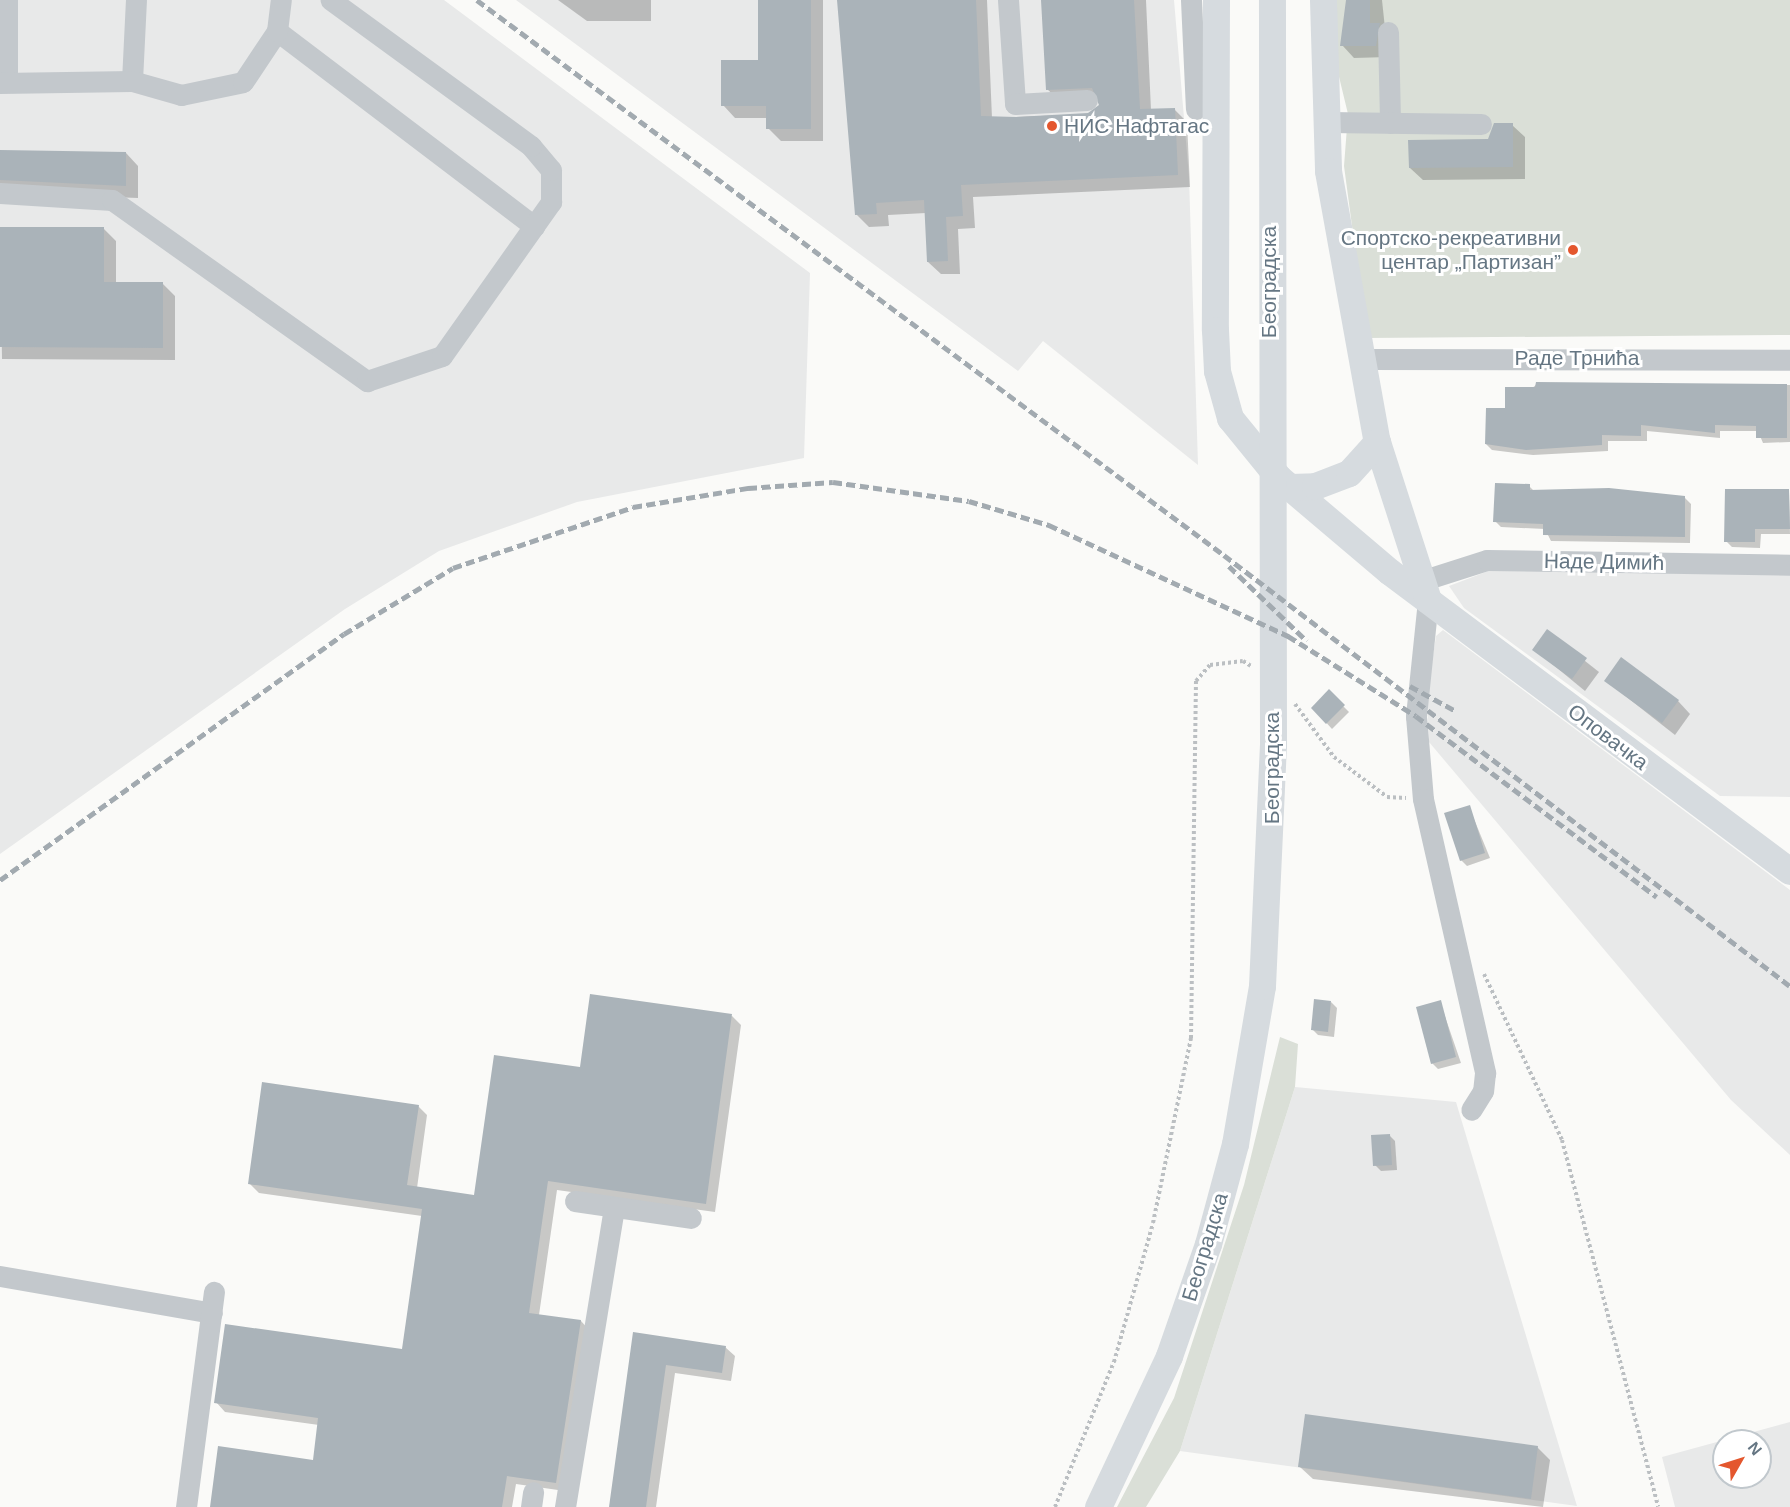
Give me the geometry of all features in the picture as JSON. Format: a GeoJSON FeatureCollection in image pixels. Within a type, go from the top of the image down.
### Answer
{"type":"FeatureCollection","features":[{"type":"Feature","properties":{"kind":"main road","name":"Оповачка"},"geometry":{"type":"LineString","coordinates":[[1216,0],[1217,371],[1230,418],[1290,487],[1790,871]]}},
{"type":"Feature","properties":{"kind":"main road","name":"Београдска"},"geometry":{"type":"LineString","coordinates":[[1098,1507],[1173,1345],[1235,1144],[1266,942],[1273,745],[1268,389],[1272,0]]}},
{"type":"Feature","properties":{"kind":"main road"},"geometry":{"type":"LineString","coordinates":[[1323,0],[1328,171],[1364,359],[1377,442],[1425,590]]}},
{"type":"Feature","properties":{"kind":"main road"},"geometry":{"type":"LineString","coordinates":[[1290,487],[1315,486],[1350,473],[1377,442]]}},
{"type":"Feature","properties":{"kind":"street"},"geometry":{"type":"LineString","coordinates":[[7,0],[4,82],[132,81],[181,95],[243,82],[277,31],[281,0]]}},
{"type":"Feature","properties":{"kind":"street"},"geometry":{"type":"LineString","coordinates":[[132,81],[136,0]]}},
{"type":"Feature","properties":{"kind":"street"},"geometry":{"type":"LineString","coordinates":[[0,193],[112,200],[367,381],[442,356],[552,202],[551,170],[531,146],[332,0]]}},
{"type":"Feature","properties":{"kind":"street"},"geometry":{"type":"LineString","coordinates":[[1008,0],[1015,104],[1087,99]]}},
{"type":"Feature","properties":{"kind":"street"},"geometry":{"type":"LineString","coordinates":[[1191,0],[1196,109]]}},
{"type":"Feature","properties":{"kind":"street"},"geometry":{"type":"LineString","coordinates":[[277,31],[534,226]]}},
{"type":"Feature","properties":{"kind":"street"},"geometry":{"type":"LineString","coordinates":[[1388,33],[1390,123]]}},
{"type":"Feature","properties":{"kind":"street"},"geometry":{"type":"LineString","coordinates":[[1327,122],[1481,124]]}},
{"type":"Feature","properties":{"kind":"street","name":"Раде Трнића"},"geometry":{"type":"LineString","coordinates":[[1364,359],[1790,360]]}},
{"type":"Feature","properties":{"kind":"street","name":"Наде Димић"},"geometry":{"type":"LineString","coordinates":[[1425,590],[1487,560],[1790,566]]}},
{"type":"Feature","properties":{"kind":"street"},"geometry":{"type":"LineString","coordinates":[[1425,590],[1416,699],[1423,799],[1485,1072],[1483,1091],[1471,1110]]}},
{"type":"Feature","properties":{"kind":"street"},"geometry":{"type":"LineString","coordinates":[[575,1201],[691,1218]]}},
{"type":"Feature","properties":{"kind":"street"},"geometry":{"type":"LineString","coordinates":[[565,1507],[614,1207]]}},
{"type":"Feature","properties":{"kind":"street"},"geometry":{"type":"LineString","coordinates":[[0,1276],[213,1302],[186,1507]]}},
{"type":"Feature","properties":{"kind":"path"},"geometry":{"type":"LineString","coordinates":[[1055,1507],[1114,1362],[1154,1223],[1191,1038],[1196,681],[1210,665],[1243,661],[1263,672]]}},
{"type":"Feature","properties":{"kind":"path"},"geometry":{"type":"LineString","coordinates":[[1286,695],[1342,764],[1387,797],[1423,799]]}},
{"type":"Feature","properties":{"kind":"path"},"geometry":{"type":"LineString","coordinates":[[1482,971],[1496,990],[1562,1140],[1658,1507]]}},
{"type":"Feature","properties":{"kind":"shaded area"},"geometry":{"type":"Polygon","coordinates":[[[0,0],[444,0],[810,273],[804,458],[577,502],[439,551],[345,609],[0,854],[0,0]]]}},
{"type":"Feature","properties":{"kind":"shaded area"},"geometry":{"type":"Polygon","coordinates":[[[516,0],[1174,0],[1189,177],[1198,465],[1043,341],[1018,371],[516,0]]]}},
{"type":"Feature","properties":{"kind":"shaded area","name":"Спортско-рекреативни центар „Партизан”"},"geometry":{"type":"Polygon","coordinates":[[[1333,0],[1790,0],[1790,335],[1367,338],[1344,166],[1348,114],[1334,56],[1333,0]]]}},
{"type":"Feature","properties":{"kind":"shaded area"},"geometry":{"type":"Polygon","coordinates":[[[1491,570],[1790,575],[1790,797],[1720,796],[1464,608],[1449,586],[1491,570]]]}},
{"type":"Feature","properties":{"kind":"shaded area"},"geometry":{"type":"Polygon","coordinates":[[[1443,630],[1790,890],[1790,1155],[1731,1100],[1429,742],[1427,694],[1436,636],[1443,630]]]}},
{"type":"Feature","properties":{"kind":"shaded area"},"geometry":{"type":"Polygon","coordinates":[[[1280,1037],[1298,1044],[1295,1087],[1180,1451],[1146,1507],[1117,1507],[1174,1398],[1244,1185],[1280,1037]]]}},
{"type":"Feature","properties":{"kind":"shaded area"},"geometry":{"type":"Polygon","coordinates":[[[1295,1087],[1456,1102],[1577,1506],[1180,1451],[1295,1087]]]}},
{"type":"Feature","properties":{"kind":"shaded area"},"geometry":{"type":"Polygon","coordinates":[[[1790,1422],[1790,1507],[1675,1507],[1662,1457],[1712,1443],[1712,1489],[1772,1489],[1772,1429],[1764,1429],[1790,1422]]]}},
{"type":"Feature","properties":{"kind":"building"},"geometry":{"type":"Polygon","coordinates":[[[758,0],[811,0],[811,129],[766,129],[766,106],[721,106],[721,60],[758,60],[758,0]]]}},
{"type":"Feature","properties":{"kind":"building","name":"НИС Нафтагас"},"geometry":{"type":"Polygon","coordinates":[[[837,0],[976,0],[981,116],[1016,117],[1088,113],[1099,105],[1092,88],[1046,90],[1041,0],[1134,0],[1140,109],[1175,108],[1178,175],[961,185],[963,216],[946,217],[948,261],[927,262],[924,200],[876,203],[877,214],[855,215],[837,0]]]}},
{"type":"Feature","properties":{"kind":"building"},"geometry":{"type":"Polygon","coordinates":[[[1346,0],[1370,0],[1370,23],[1380,23],[1376,46],[1340,46],[1346,0]]]}},
{"type":"Feature","properties":{"kind":"building"},"geometry":{"type":"Polygon","coordinates":[[[1494,123],[1513,123],[1513,167],[1409,168],[1408,140],[1488,139],[1494,123]]]}},
{"type":"Feature","properties":{"kind":"building"},"geometry":{"type":"Polygon","coordinates":[[[0,150],[126,152],[126,186],[0,180],[0,150]]]}},
{"type":"Feature","properties":{"kind":"building"},"geometry":{"type":"Polygon","coordinates":[[[0,227],[104,227],[104,282],[163,282],[163,348],[0,347],[0,227]]]}},
{"type":"Feature","properties":{"kind":"building"},"geometry":{"type":"Polygon","coordinates":[[[1536,382],[1787,384],[1787,438],[1756,438],[1756,426],[1715,425],[1715,433],[1641,425],[1641,436],[1602,435],[1602,445],[1526,450],[1485,444],[1486,408],[1505,408],[1505,387],[1535,387],[1536,382]]]}},
{"type":"Feature","properties":{"kind":"building"},"geometry":{"type":"Polygon","coordinates":[[[1495,483],[1530,484],[1530,490],[1609,488],[1685,496],[1685,537],[1543,535],[1543,524],[1493,522],[1495,483]]]}},
{"type":"Feature","properties":{"kind":"building"},"geometry":{"type":"Polygon","coordinates":[[[1725,489],[1789,489],[1790,529],[1755,529],[1755,542],[1724,542],[1725,489]]]}},
{"type":"Feature","properties":{"kind":"building"},"geometry":{"type":"Polygon","coordinates":[[[1547,629],[1587,658],[1572,679],[1532,650],[1547,629]]]}},
{"type":"Feature","properties":{"kind":"building"},"geometry":{"type":"Polygon","coordinates":[[[1621,657],[1679,700],[1662,723],[1604,681],[1621,657]]]}},
{"type":"Feature","properties":{"kind":"building"},"geometry":{"type":"Polygon","coordinates":[[[1329,689],[1345,705],[1326,724],[1311,708],[1329,689]]]}},
{"type":"Feature","properties":{"kind":"building"},"geometry":{"type":"Polygon","coordinates":[[[1470,805],[1485,853],[1460,861],[1444,813],[1470,805]]]}},
{"type":"Feature","properties":{"kind":"building"},"geometry":{"type":"Polygon","coordinates":[[[590,994],[732,1014],[706,1204],[548,1181],[529,1313],[581,1320],[556,1483],[507,1476],[502,1507],[210,1507],[218,1446],[313,1460],[318,1418],[214,1403],[225,1324],[402,1349],[422,1209],[248,1184],[262,1082],[419,1105],[407,1185],[474,1195],[494,1055],[580,1067],[590,994]]]}},
{"type":"Feature","properties":{"kind":"building"},"geometry":{"type":"Polygon","coordinates":[[[1314,999],[1331,1001],[1328,1032],[1311,1030],[1314,999]]]}},
{"type":"Feature","properties":{"kind":"building"},"geometry":{"type":"Polygon","coordinates":[[[1441,1000],[1456,1057],[1431,1064],[1416,1007],[1441,1000]]]}},
{"type":"Feature","properties":{"kind":"building"},"geometry":{"type":"Polygon","coordinates":[[[1390,1134],[1392,1165],[1373,1166],[1371,1135],[1390,1134]]]}},
{"type":"Feature","properties":{"kind":"building"},"geometry":{"type":"Polygon","coordinates":[[[633,1332],[726,1346],[722,1373],[666,1365],[646,1507],[609,1507],[633,1332]]]}},
{"type":"Feature","properties":{"kind":"building"},"geometry":{"type":"Polygon","coordinates":[[[1305,1414],[1538,1446],[1531,1499],[1298,1467],[1305,1414]]]}},
{"type":"Feature","properties":{"kind":"railway"},"geometry":{"type":"LineString","coordinates":[[477,0],[1224,555],[1790,986]]}},
{"type":"Feature","properties":{"kind":"railway"},"geometry":{"type":"LineString","coordinates":[[0,880],[344,634],[453,568],[633,507],[748,488],[833,482],[969,501],[1049,525],[1288,636],[1416,716],[1657,897]]}},
{"type":"Feature","properties":{"kind":"railway"},"geometry":{"type":"LineString","coordinates":[[1229,566],[1307,641]]}},
{"type":"Feature","properties":{"kind":"railway"},"geometry":{"type":"LineString","coordinates":[[1410,686],[1454,710]]}},
{"type":"Feature","properties":{"kind":"place","name":"НИС Нафтагас"},"geometry":{"type":"Point","coordinates":[1052,126]}},
{"type":"Feature","properties":{"kind":"place","name":"Спортско-рекреативни центар „Партизан”"},"geometry":{"type":"Point","coordinates":[1573,250]}}]}
